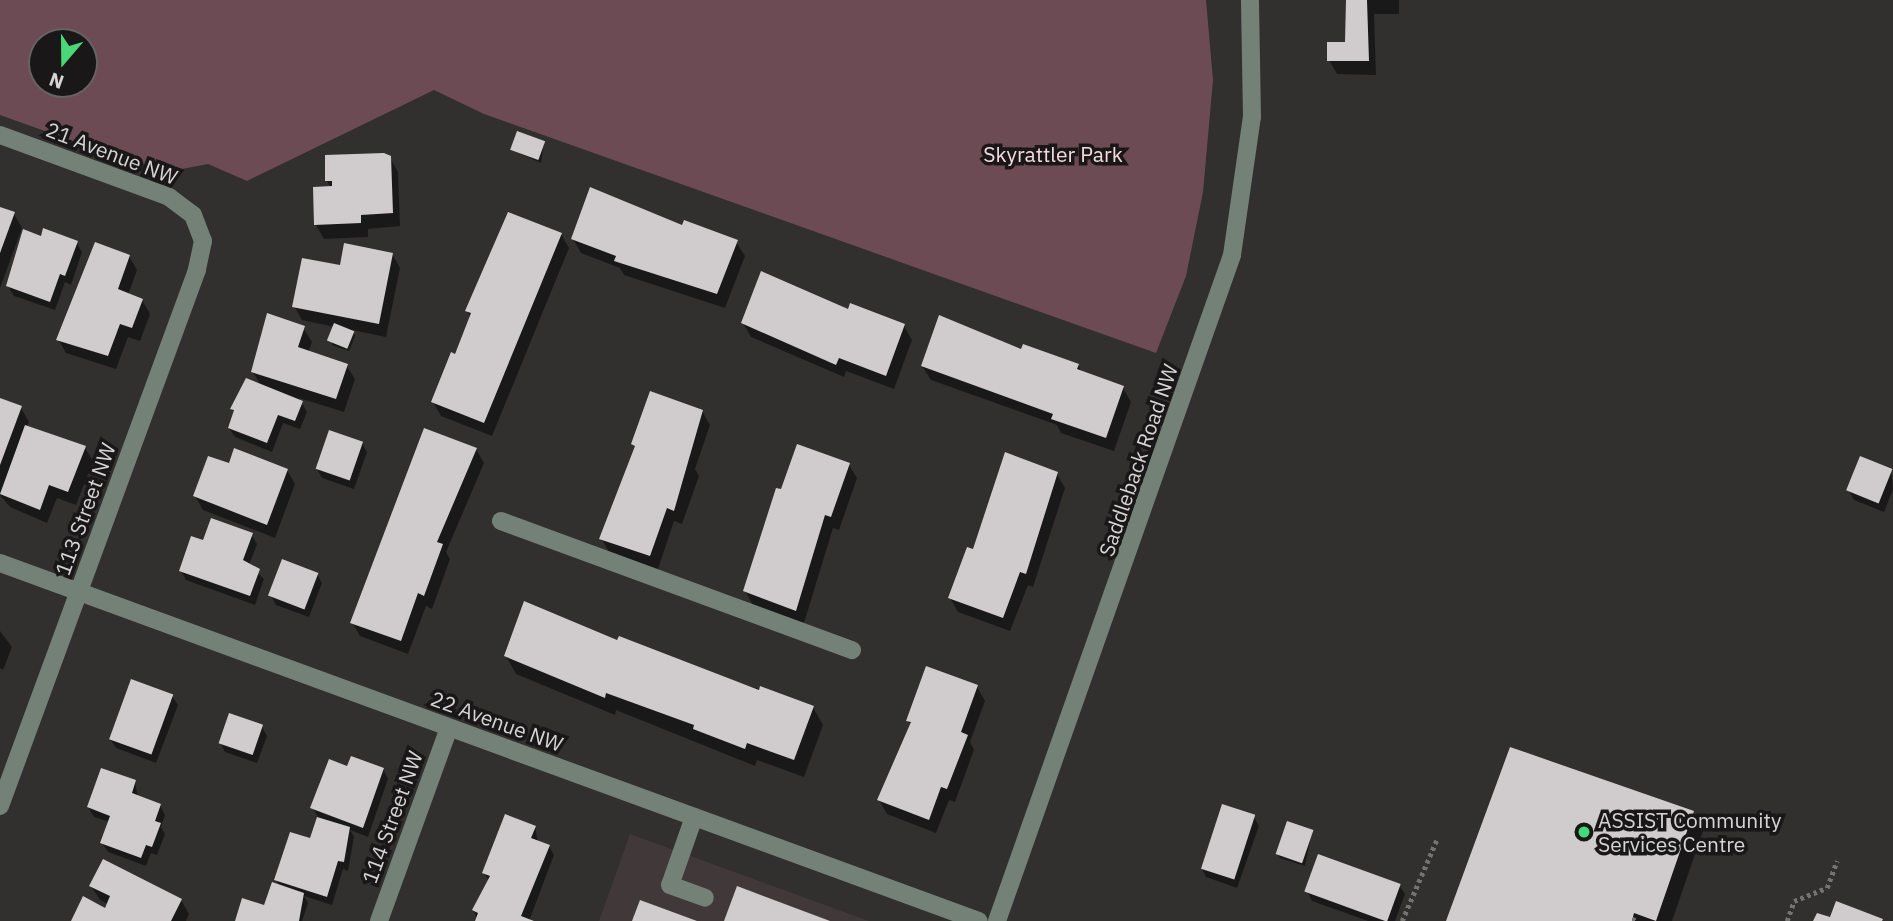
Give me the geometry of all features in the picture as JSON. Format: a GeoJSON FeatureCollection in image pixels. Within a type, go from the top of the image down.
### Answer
{"type":"FeatureCollection","features":[{"type":"Feature","properties":{"kind":"street","name":"Saddleback Road NW"},"geometry":{"type":"LineString","coordinates":[[997,921],[1229,265],[1240,215],[1252,117],[1250,0]]}},
{"type":"Feature","properties":{"kind":"street","name":"21 Avenue NW"},"geometry":{"type":"LineString","coordinates":[[0,135],[160,193],[181,205],[200,226]]}},
{"type":"Feature","properties":{"kind":"street","name":"113 Street NW"},"geometry":{"type":"LineString","coordinates":[[0,806],[197,270],[203,241],[200,226]]}},
{"type":"Feature","properties":{"kind":"street"},"geometry":{"type":"LineString","coordinates":[[501,521],[852,650]]}},
{"type":"Feature","properties":{"kind":"street","name":"22 Avenue NW"},"geometry":{"type":"LineString","coordinates":[[0,563],[979,921]]}},
{"type":"Feature","properties":{"kind":"street","name":"114 Street NW"},"geometry":{"type":"LineString","coordinates":[[379,921],[449,728]]}},
{"type":"Feature","properties":{"kind":"street"},"geometry":{"type":"LineString","coordinates":[[694,817],[670,885],[705,898]]}},
{"type":"Feature","properties":{"kind":"path"},"geometry":{"type":"LineString","coordinates":[[1402,921],[1437,839]]}},
{"type":"Feature","properties":{"kind":"path"},"geometry":{"type":"LineString","coordinates":[[1787,921],[1794,901],[1828,888],[1838,861]]}},
{"type":"Feature","properties":{"kind":"shaded area"},"geometry":{"type":"Polygon","coordinates":[[[630,834],[869,921],[599,921],[630,834]]]}},
{"type":"Feature","properties":{"kind":"green space","name":"Skyrattler Park"},"geometry":{"type":"Polygon","coordinates":[[[0,0],[1206,0],[1213,80],[1203,192],[1186,276],[1156,353],[484,114],[434,90],[247,181],[208,164],[171,171],[109,154],[0,115],[0,0]]]}},
{"type":"Feature","properties":{"kind":"building"},"geometry":{"type":"Polygon","coordinates":[[[1346,0],[1367,0],[1369,61],[1327,61],[1327,42],[1345,42],[1346,0]]]}},
{"type":"Feature","properties":{"kind":"building"},"geometry":{"type":"Polygon","coordinates":[[[517,131],[545,141],[538,160],[510,150],[517,131]]]}},
{"type":"Feature","properties":{"kind":"building"},"geometry":{"type":"Polygon","coordinates":[[[384,153],[391,156],[393,213],[361,215],[361,223],[314,225],[313,187],[332,186],[332,181],[325,181],[325,155],[384,153]]]}},
{"type":"Feature","properties":{"kind":"building"},"geometry":{"type":"Polygon","coordinates":[[[590,187],[682,225],[684,220],[738,240],[717,294],[614,261],[616,256],[571,239],[590,187]]]}},
{"type":"Feature","properties":{"kind":"building"},"geometry":{"type":"Polygon","coordinates":[[[0,207],[15,212],[0,253],[0,207]]]}},
{"type":"Feature","properties":{"kind":"building"},"geometry":{"type":"Polygon","coordinates":[[[508,212],[562,233],[484,423],[431,402],[451,352],[455,354],[471,313],[465,311],[508,212]]]}},
{"type":"Feature","properties":{"kind":"building"},"geometry":{"type":"Polygon","coordinates":[[[43,228],[78,241],[65,276],[60,274],[50,302],[6,286],[23,229],[41,236],[43,228]]]}},
{"type":"Feature","properties":{"kind":"building"},"geometry":{"type":"Polygon","coordinates":[[[95,242],[130,255],[118,289],[143,299],[132,328],[120,324],[108,356],[56,340],[95,242]]]}},
{"type":"Feature","properties":{"kind":"building"},"geometry":{"type":"Polygon","coordinates":[[[344,243],[393,253],[379,324],[292,307],[302,258],[340,265],[344,243]]]}},
{"type":"Feature","properties":{"kind":"building"},"geometry":{"type":"Polygon","coordinates":[[[761,271],[848,309],[850,303],[905,324],[886,376],[839,358],[836,365],[741,323],[761,271]]]}},
{"type":"Feature","properties":{"kind":"building"},"geometry":{"type":"Polygon","coordinates":[[[267,313],[305,326],[298,347],[348,364],[336,399],[251,372],[267,313]]]}},
{"type":"Feature","properties":{"kind":"building"},"geometry":{"type":"Polygon","coordinates":[[[939,315],[1021,349],[1023,344],[1079,364],[1077,369],[1124,386],[1106,438],[1051,419],[1053,414],[921,366],[939,315]]]}},
{"type":"Feature","properties":{"kind":"building"},"geometry":{"type":"Polygon","coordinates":[[[334,323],[354,331],[347,349],[327,341],[334,323]]]}},
{"type":"Feature","properties":{"kind":"building"},"geometry":{"type":"Polygon","coordinates":[[[246,378],[303,401],[295,421],[278,415],[267,443],[228,428],[234,410],[230,409],[246,378]]]}},
{"type":"Feature","properties":{"kind":"building"},"geometry":{"type":"Polygon","coordinates":[[[650,391],[703,410],[674,511],[667,508],[650,556],[599,539],[635,446],[631,444],[650,391]]]}},
{"type":"Feature","properties":{"kind":"building"},"geometry":{"type":"Polygon","coordinates":[[[0,398],[22,406],[0,465],[0,398]]]}},
{"type":"Feature","properties":{"kind":"building"},"geometry":{"type":"Polygon","coordinates":[[[25,425],[86,446],[68,492],[49,485],[40,510],[0,494],[25,425]]]}},
{"type":"Feature","properties":{"kind":"building"},"geometry":{"type":"Polygon","coordinates":[[[424,428],[477,448],[437,542],[443,544],[424,596],[418,593],[401,641],[350,623],[424,428]]]}},
{"type":"Feature","properties":{"kind":"building"},"geometry":{"type":"Polygon","coordinates":[[[329,430],[363,442],[350,480],[316,469],[329,430]]]}},
{"type":"Feature","properties":{"kind":"building"},"geometry":{"type":"Polygon","coordinates":[[[797,444],[850,463],[831,517],[825,515],[796,611],[743,591],[776,488],[781,489],[797,444]]]}},
{"type":"Feature","properties":{"kind":"building"},"geometry":{"type":"Polygon","coordinates":[[[234,448],[288,469],[267,525],[193,496],[208,456],[229,463],[234,448]]]}},
{"type":"Feature","properties":{"kind":"building"},"geometry":{"type":"Polygon","coordinates":[[[1005,452],[1058,472],[1026,574],[1020,572],[1003,618],[948,598],[967,547],[973,549],[1005,452]]]}},
{"type":"Feature","properties":{"kind":"building"},"geometry":{"type":"Polygon","coordinates":[[[1860,456],[1892,469],[1879,503],[1846,490],[1860,456]]]}},
{"type":"Feature","properties":{"kind":"building"},"geometry":{"type":"Polygon","coordinates":[[[211,518],[253,533],[243,560],[260,569],[250,596],[179,571],[191,536],[203,540],[211,518]]]}},
{"type":"Feature","properties":{"kind":"building"},"geometry":{"type":"Polygon","coordinates":[[[282,559],[318,573],[304,609],[268,595],[282,559]]]}},
{"type":"Feature","properties":{"kind":"building"},"geometry":{"type":"Polygon","coordinates":[[[524,601],[617,640],[619,636],[759,690],[760,686],[814,706],[794,760],[747,743],[745,749],[693,729],[694,725],[606,693],[605,698],[504,656],[524,601]]]}},
{"type":"Feature","properties":{"kind":"building"},"geometry":{"type":"Polygon","coordinates":[[[926,666],[978,685],[961,732],[968,735],[947,789],[941,787],[929,820],[877,800],[911,722],[906,721],[926,666]]]}},
{"type":"Feature","properties":{"kind":"building"},"geometry":{"type":"Polygon","coordinates":[[[131,679],[173,694],[151,755],[109,739],[131,679]]]}},
{"type":"Feature","properties":{"kind":"building"},"geometry":{"type":"Polygon","coordinates":[[[229,713],[263,725],[253,755],[219,743],[229,713]]]}},
{"type":"Feature","properties":{"kind":"building","name":"ASSIST Community Services Centre"},"geometry":{"type":"Polygon","coordinates":[[[1510,747],[1694,811],[1656,921],[1634,913],[1632,921],[1446,921],[1510,747]]]}},
{"type":"Feature","properties":{"kind":"building"},"geometry":{"type":"Polygon","coordinates":[[[351,756],[384,768],[363,828],[310,808],[329,759],[347,766],[351,756]]]}},
{"type":"Feature","properties":{"kind":"building"},"geometry":{"type":"Polygon","coordinates":[[[101,768],[136,780],[132,793],[161,804],[155,821],[161,823],[152,847],[146,845],[141,858],[100,843],[110,816],[87,807],[101,768]]]}},
{"type":"Feature","properties":{"kind":"building"},"geometry":{"type":"Polygon","coordinates":[[[1222,804],[1255,815],[1234,879],[1201,869],[1222,804]]]}},
{"type":"Feature","properties":{"kind":"building"},"geometry":{"type":"Polygon","coordinates":[[[505,814],[536,826],[531,838],[550,845],[521,916],[534,921],[475,921],[478,913],[472,910],[490,876],[482,873],[505,814]]]}},
{"type":"Feature","properties":{"kind":"building"},"geometry":{"type":"Polygon","coordinates":[[[317,817],[350,827],[344,862],[338,861],[327,897],[274,880],[290,832],[310,838],[317,817]]]}},
{"type":"Feature","properties":{"kind":"building"},"geometry":{"type":"Polygon","coordinates":[[[1287,821],[1313,830],[1302,863],[1276,854],[1287,821]]]}},
{"type":"Feature","properties":{"kind":"building"},"geometry":{"type":"Polygon","coordinates":[[[1318,854],[1401,884],[1387,921],[1304,892],[1318,854]]]}},
{"type":"Feature","properties":{"kind":"building"},"geometry":{"type":"Polygon","coordinates":[[[103,859],[182,899],[171,921],[71,921],[83,896],[105,908],[110,896],[89,886],[103,859]]]}},
{"type":"Feature","properties":{"kind":"building"},"geometry":{"type":"Polygon","coordinates":[[[272,882],[304,893],[299,921],[235,921],[242,898],[264,905],[272,882]]]}},
{"type":"Feature","properties":{"kind":"building"},"geometry":{"type":"Polygon","coordinates":[[[737,886],[830,921],[724,921],[737,886]]]}},
{"type":"Feature","properties":{"kind":"building"},"geometry":{"type":"Polygon","coordinates":[[[640,900],[697,921],[632,921],[640,900]]]}},
{"type":"Feature","properties":{"kind":"building"},"geometry":{"type":"Polygon","coordinates":[[[1836,901],[1883,919],[1813,921],[1817,913],[1830,917],[1836,901]]]}},
{"type":"Feature","properties":{"kind":"place","name":"ASSIST Community Services Centre"},"geometry":{"type":"Point","coordinates":[1584,832]}}]}
